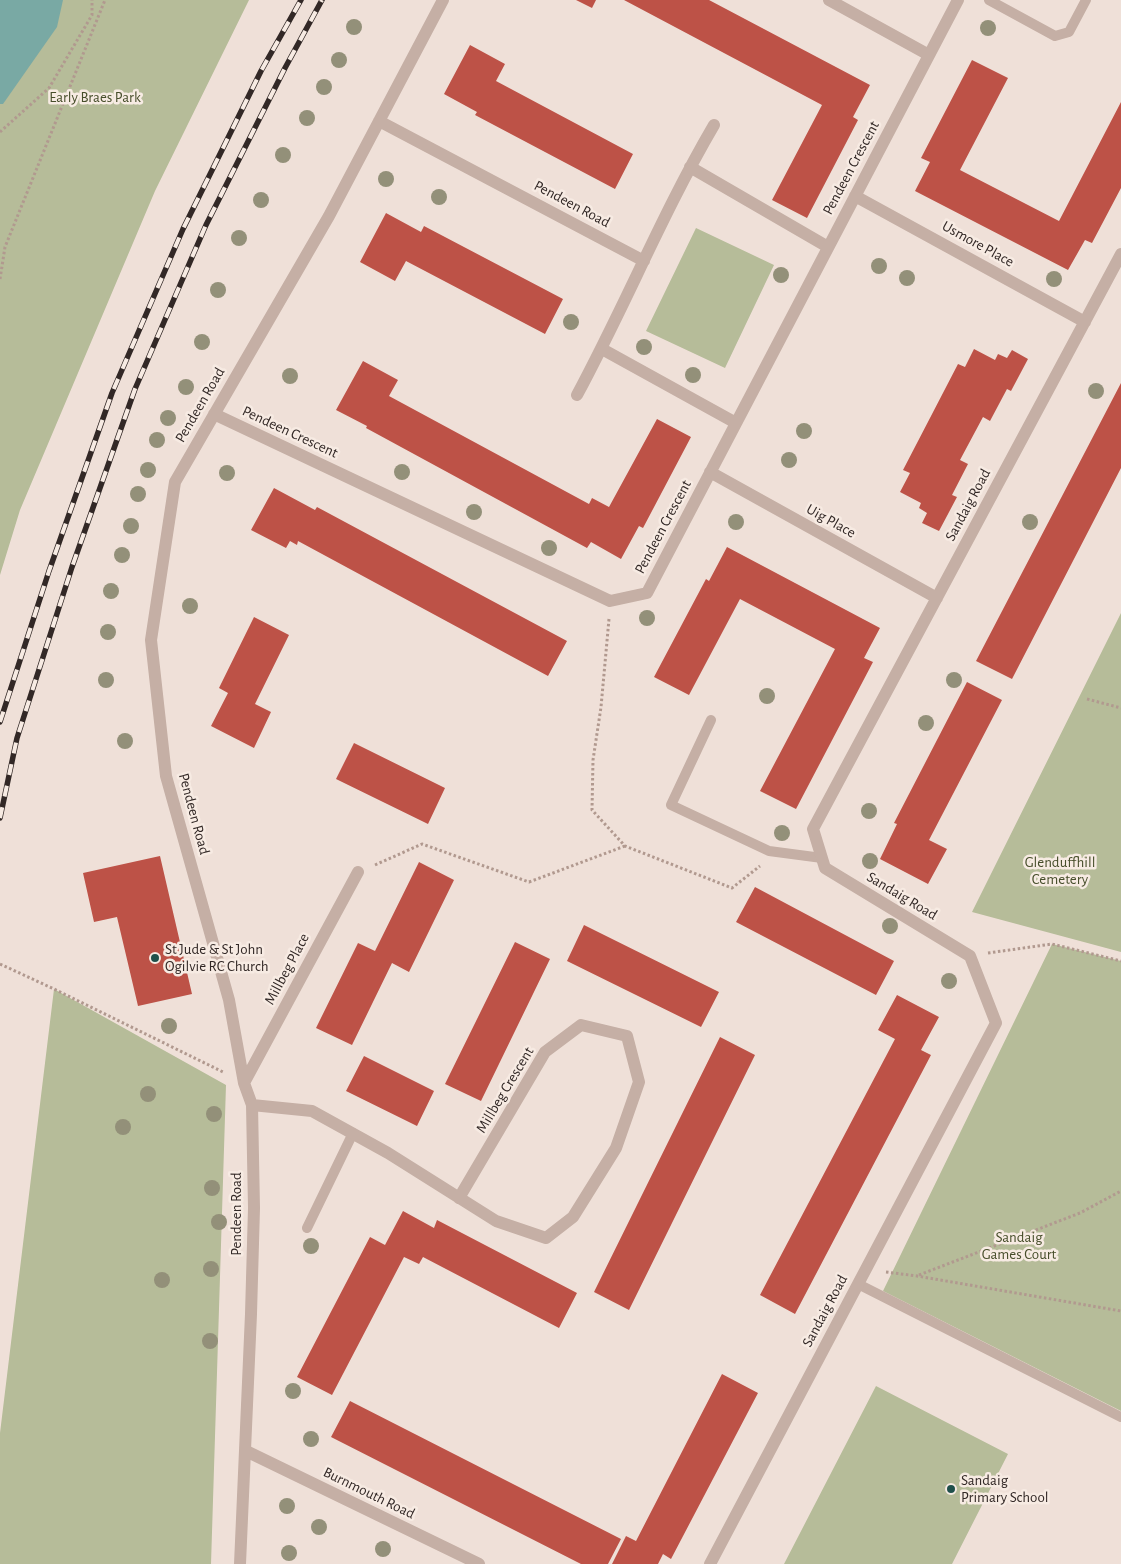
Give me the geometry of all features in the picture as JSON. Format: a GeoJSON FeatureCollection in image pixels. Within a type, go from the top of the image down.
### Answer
{"type":"FeatureCollection","features":[{"type":"Feature","properties":{"kind":"street","name":"Pendeen Road"},"geometry":{"type":"LineString","coordinates":[[240,1564],[252,1314],[254,1208],[252,1105],[244,1083],[229,1000],[166,776],[151,640],[175,482],[328,216],[443,0]]}},
{"type":"Feature","properties":{"kind":"street"},"geometry":{"type":"LineString","coordinates":[[828,0],[929,55]]}},
{"type":"Feature","properties":{"kind":"street","name":"Pendeen Crescent"},"geometry":{"type":"LineString","coordinates":[[214,414],[610,601],[647,593],[958,0]]}},
{"type":"Feature","properties":{"kind":"street","name":"Pendeen Road"},"geometry":{"type":"LineString","coordinates":[[379,121],[644,261]]}},
{"type":"Feature","properties":{"kind":"street"},"geometry":{"type":"LineString","coordinates":[[577,396],[602,349],[690,167],[714,125]]}},
{"type":"Feature","properties":{"kind":"street"},"geometry":{"type":"LineString","coordinates":[[690,167],[828,247]]}},
{"type":"Feature","properties":{"kind":"street","name":"Usmore Place"},"geometry":{"type":"LineString","coordinates":[[855,196],[1085,322]]}},
{"type":"Feature","properties":{"kind":"street","name":"Sandaig Road"},"geometry":{"type":"LineString","coordinates":[[710,1564],[996,1023],[970,956],[825,868],[813,829],[1121,254]]}},
{"type":"Feature","properties":{"kind":"street"},"geometry":{"type":"LineString","coordinates":[[602,349],[736,423]]}},
{"type":"Feature","properties":{"kind":"street","name":"Uig Place"},"geometry":{"type":"LineString","coordinates":[[710,472],[937,598]]}},
{"type":"Feature","properties":{"kind":"street","name":"Millbeg Place"},"geometry":{"type":"LineString","coordinates":[[244,1083],[358,872]]}},
{"type":"Feature","properties":{"kind":"street","name":"Millbeg Crescent"},"geometry":{"type":"LineString","coordinates":[[252,1105],[312,1111],[388,1152],[459,1198],[496,1221],[546,1238],[573,1217],[616,1148],[639,1082],[627,1036],[581,1024],[545,1052],[459,1198]]}},
{"type":"Feature","properties":{"kind":"street","name":"Burnmouth Road"},"geometry":{"type":"LineString","coordinates":[[246,1451],[479,1564]]}},
{"type":"Feature","properties":{"kind":"lane"},"geometry":{"type":"LineString","coordinates":[[989,0],[1055,36],[1069,32],[1086,0]]}},
{"type":"Feature","properties":{"kind":"lane"},"geometry":{"type":"LineString","coordinates":[[711,720],[671,805],[769,851],[822,858]]}},
{"type":"Feature","properties":{"kind":"lane"},"geometry":{"type":"LineString","coordinates":[[307,1228],[353,1134]]}},
{"type":"Feature","properties":{"kind":"lane"},"geometry":{"type":"LineString","coordinates":[[858,1284],[1121,1417]]}},
{"type":"Feature","properties":{"kind":"path"},"geometry":{"type":"LineString","coordinates":[[0,132],[49,88],[92,15],[92,0]]}},
{"type":"Feature","properties":{"kind":"path"},"geometry":{"type":"LineString","coordinates":[[0,279],[5,247],[105,0]]}},
{"type":"Feature","properties":{"kind":"path"},"geometry":{"type":"LineString","coordinates":[[92,15],[98,17]]}},
{"type":"Feature","properties":{"kind":"path"},"geometry":{"type":"LineString","coordinates":[[610,601],[601,707],[592,760],[592,810],[625,846],[732,888],[758,869],[769,851]]}},
{"type":"Feature","properties":{"kind":"path"},"geometry":{"type":"LineString","coordinates":[[1087,698],[1121,708]]}},
{"type":"Feature","properties":{"kind":"path"},"geometry":{"type":"LineString","coordinates":[[358,872],[422,844],[529,882],[625,846]]}},
{"type":"Feature","properties":{"kind":"path"},"geometry":{"type":"LineString","coordinates":[[970,956],[1052,944],[1121,961]]}},
{"type":"Feature","properties":{"kind":"path"},"geometry":{"type":"LineString","coordinates":[[0,964],[244,1083]]}},
{"type":"Feature","properties":{"kind":"path"},"geometry":{"type":"LineString","coordinates":[[917,1276],[1080,1213],[1121,1191]]}},
{"type":"Feature","properties":{"kind":"path"},"geometry":{"type":"LineString","coordinates":[[866,1270],[917,1276],[1121,1311]]}},
{"type":"Feature","properties":{"kind":"green space","name":"Early Braes Park"},"geometry":{"type":"Polygon","coordinates":[[[0,0],[249,0],[155,191],[20,510],[0,575],[0,0]]]}},
{"type":"Feature","properties":{"kind":"green space"},"geometry":{"type":"Polygon","coordinates":[[[696,228],[774,265],[725,368],[646,331],[696,228]]]}},
{"type":"Feature","properties":{"kind":"green space","name":"Glenduffhill Cemetery"},"geometry":{"type":"Polygon","coordinates":[[[1121,613],[1121,952],[972,912],[1121,613]]]}},
{"type":"Feature","properties":{"kind":"green space","name":"Sandaig Games Court"},"geometry":{"type":"Polygon","coordinates":[[[1052,944],[1121,961],[1121,1411],[883,1291],[1052,944]]]}},
{"type":"Feature","properties":{"kind":"green space"},"geometry":{"type":"Polygon","coordinates":[[[54,989],[226,1085],[211,1564],[0,1564],[0,1433],[54,989]]]}},
{"type":"Feature","properties":{"kind":"green space"},"geometry":{"type":"Polygon","coordinates":[[[876,1386],[1008,1454],[952,1564],[784,1564],[876,1386]]]}},
{"type":"Feature","properties":{"kind":"water"},"geometry":{"type":"Polygon","coordinates":[[[0,0],[63,0],[57,27],[3,104],[0,104],[0,0]]]}},
{"type":"Feature","properties":{"kind":"building"},"geometry":{"type":"Polygon","coordinates":[[[576,0],[596,0],[592,8],[576,0]]]}},
{"type":"Feature","properties":{"kind":"building"},"geometry":{"type":"Polygon","coordinates":[[[624,0],[709,0],[870,85],[853,117],[858,120],[807,218],[772,200],[822,105],[624,0]]]}},
{"type":"Feature","properties":{"kind":"building"},"geometry":{"type":"Polygon","coordinates":[[[470,45],[505,64],[496,81],[633,154],[615,189],[475,115],[477,112],[444,94],[470,45]]]}},
{"type":"Feature","properties":{"kind":"building"},"geometry":{"type":"Polygon","coordinates":[[[972,60],[1008,78],[960,170],[1059,221],[1121,102],[1121,188],[1092,243],[1085,240],[1068,270],[915,191],[930,162],[921,158],[972,60]]]}},
{"type":"Feature","properties":{"kind":"building"},"geometry":{"type":"Polygon","coordinates":[[[386,213],[421,232],[424,226],[563,299],[545,334],[406,261],[395,281],[360,262],[386,213]]]}},
{"type":"Feature","properties":{"kind":"building"},"geometry":{"type":"Polygon","coordinates":[[[974,349],[995,360],[998,354],[1007,358],[1012,350],[1028,359],[1011,391],[1007,389],[990,421],[983,417],[960,460],[968,464],[952,495],[957,497],[939,531],[922,523],[927,513],[919,508],[921,503],[900,492],[910,473],[903,470],[958,364],[965,367],[974,349]]]}},
{"type":"Feature","properties":{"kind":"building"},"geometry":{"type":"Polygon","coordinates":[[[363,361],[398,380],[389,396],[589,504],[592,498],[609,507],[657,419],[691,437],[643,528],[639,526],[621,559],[591,542],[587,548],[336,410],[363,361]]]}},
{"type":"Feature","properties":{"kind":"building"},"geometry":{"type":"Polygon","coordinates":[[[1121,383],[1121,468],[1012,679],[976,661],[1121,383]]]}},
{"type":"Feature","properties":{"kind":"building"},"geometry":{"type":"Polygon","coordinates":[[[274,488],[315,510],[317,507],[567,641],[548,676],[298,541],[297,545],[290,541],[286,548],[251,530],[274,488]]]}},
{"type":"Feature","properties":{"kind":"building"},"geometry":{"type":"Polygon","coordinates":[[[727,547],[880,628],[864,658],[873,662],[796,809],[760,791],[835,649],[740,599],[689,695],[654,677],[706,579],[709,581],[727,547]]]}},
{"type":"Feature","properties":{"kind":"building"},"geometry":{"type":"Polygon","coordinates":[[[254,617],[289,635],[255,704],[271,712],[254,748],[211,726],[228,693],[219,688],[254,617]]]}},
{"type":"Feature","properties":{"kind":"building"},"geometry":{"type":"Polygon","coordinates":[[[967,682],[1002,700],[929,840],[947,849],[928,884],[880,859],[897,824],[894,823],[967,682]]]}},
{"type":"Feature","properties":{"kind":"building"},"geometry":{"type":"Polygon","coordinates":[[[354,743],[445,788],[428,824],[336,779],[354,743]]]}},
{"type":"Feature","properties":{"kind":"building","name":"St Jude & St John Ogilvie RC Church"},"geometry":{"type":"Polygon","coordinates":[[[160,856],[192,994],[138,1006],[117,917],[94,922],[83,873],[160,856]]]}},
{"type":"Feature","properties":{"kind":"building"},"geometry":{"type":"Polygon","coordinates":[[[419,862],[454,880],[409,972],[392,963],[352,1045],[316,1028],[358,943],[375,951],[419,862]]]}},
{"type":"Feature","properties":{"kind":"building"},"geometry":{"type":"Polygon","coordinates":[[[755,887],[894,961],[876,995],[736,922],[755,887]]]}},
{"type":"Feature","properties":{"kind":"building"},"geometry":{"type":"Polygon","coordinates":[[[584,925],[719,992],[701,1027],[567,961],[584,925]]]}},
{"type":"Feature","properties":{"kind":"building"},"geometry":{"type":"Polygon","coordinates":[[[515,942],[550,959],[481,1101],[445,1084],[515,942]]]}},
{"type":"Feature","properties":{"kind":"building"},"geometry":{"type":"Polygon","coordinates":[[[897,995],[939,1017],[921,1050],[931,1055],[795,1314],[760,1295],[895,1039],[878,1030],[897,995]]]}},
{"type":"Feature","properties":{"kind":"building"},"geometry":{"type":"Polygon","coordinates":[[[720,1037],[755,1055],[629,1310],[594,1292],[720,1037]]]}},
{"type":"Feature","properties":{"kind":"building"},"geometry":{"type":"Polygon","coordinates":[[[364,1056],[434,1091],[417,1126],[346,1091],[364,1056]]]}},
{"type":"Feature","properties":{"kind":"building"},"geometry":{"type":"Polygon","coordinates":[[[403,1211],[434,1228],[437,1220],[577,1293],[559,1328],[423,1257],[419,1264],[404,1257],[332,1395],[297,1377],[370,1237],[385,1245],[403,1211]]]}},
{"type":"Feature","properties":{"kind":"building"},"geometry":{"type":"Polygon","coordinates":[[[722,1374],[758,1393],[671,1559],[663,1554],[658,1564],[612,1564],[626,1536],[636,1541],[722,1374]]]}},
{"type":"Feature","properties":{"kind":"building"},"geometry":{"type":"Polygon","coordinates":[[[350,1401],[621,1539],[608,1564],[581,1564],[331,1437],[350,1401]]]}},
{"type":"Feature","properties":{"kind":"railway"},"geometry":{"type":"LineString","coordinates":[[0,722],[49,571],[112,393],[183,229],[261,71],[301,0]]}},
{"type":"Feature","properties":{"kind":"railway"},"geometry":{"type":"LineString","coordinates":[[0,818],[17,738],[72,567],[135,389],[206,225],[285,68],[322,0]]}},
{"type":"Feature","properties":{"kind":"place","name":"St Jude & St John Ogilvie RC Church"},"geometry":{"type":"Point","coordinates":[155,958]}},
{"type":"Feature","properties":{"kind":"place","name":"Sandaig Primary School"},"geometry":{"type":"Point","coordinates":[951,1489]}}]}
